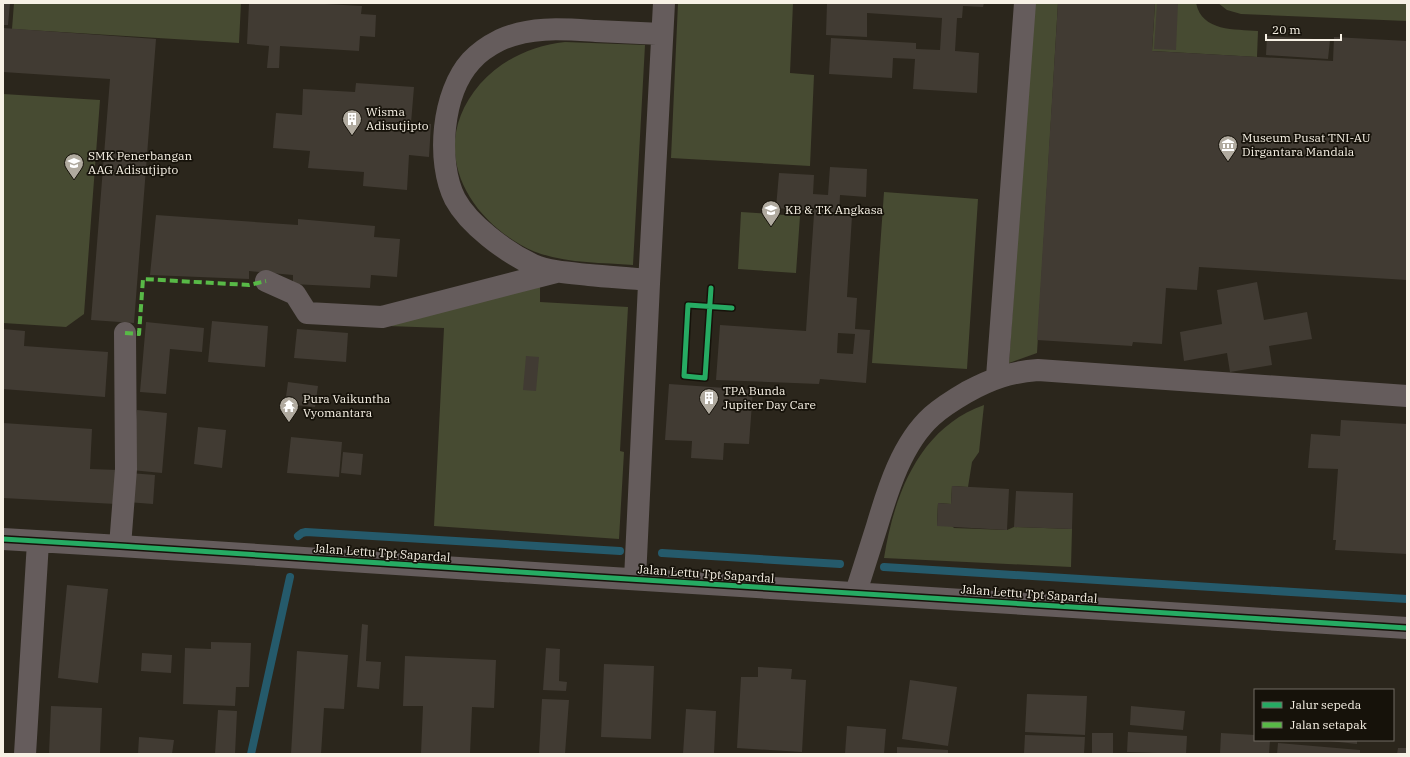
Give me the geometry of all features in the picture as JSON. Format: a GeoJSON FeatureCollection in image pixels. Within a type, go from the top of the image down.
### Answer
{"type":"FeatureCollection","features":[{"type":"Feature","properties":{"kind":"street"},"geometry":{"type":"LineString","coordinates":[[635,579],[664,3]]}},
{"type":"Feature","properties":{"kind":"street"},"geometry":{"type":"LineString","coordinates":[[998,377],[1025,3]]}},
{"type":"Feature","properties":{"kind":"street"},"geometry":{"type":"LineString","coordinates":[[649,280],[556,272],[534,265],[495,242],[466,214],[456,199],[449,182],[445,165],[446,118],[451,97],[460,77],[471,61],[486,49],[501,40],[521,33],[559,29],[662,34]]}},
{"type":"Feature","properties":{"kind":"street"},"geometry":{"type":"LineString","coordinates":[[266,281],[295,294],[307,313],[382,317],[556,272]]}},
{"type":"Feature","properties":{"kind":"street"},"geometry":{"type":"LineString","coordinates":[[120,546],[126,469],[126,333]]}},
{"type":"Feature","properties":{"kind":"street"},"geometry":{"type":"LineString","coordinates":[[856,592],[889,488],[898,467],[918,432],[932,416],[947,404],[982,384],[998,377],[1019,372],[1038,370],[1407,396]]}},
{"type":"Feature","properties":{"kind":"street","name":"Jalan Lettu Tpt Sapardal"},"geometry":{"type":"LineString","coordinates":[[3,539],[1407,628]]}},
{"type":"Feature","properties":{"kind":"street"},"geometry":{"type":"LineString","coordinates":[[25,754],[38,542]]}},
{"type":"Feature","properties":{"kind":"green space"},"geometry":{"type":"Polygon","coordinates":[[[14,3],[241,3],[239,43],[12,29],[14,3]]]}},
{"type":"Feature","properties":{"kind":"green space"},"geometry":{"type":"Polygon","coordinates":[[[678,3],[793,3],[790,73],[814,75],[810,166],[671,158],[678,3]]]}},
{"type":"Feature","properties":{"kind":"green space"},"geometry":{"type":"Polygon","coordinates":[[[1033,3],[1058,3],[1037,353],[1009,363],[1033,3]]]}},
{"type":"Feature","properties":{"kind":"green space"},"geometry":{"type":"Polygon","coordinates":[[[1155,3],[1196,3],[1199,12],[1212,24],[1230,29],[1258,31],[1257,57],[1152,51],[1155,3]]]}},
{"type":"Feature","properties":{"kind":"green space"},"geometry":{"type":"Polygon","coordinates":[[[1218,3],[1407,3],[1407,21],[1241,14],[1227,10],[1218,3]]]}},
{"type":"Feature","properties":{"kind":"green space"},"geometry":{"type":"Polygon","coordinates":[[[565,42],[645,45],[633,265],[561,259],[547,256],[521,245],[500,230],[482,213],[468,194],[459,173],[455,151],[457,129],[465,106],[480,84],[498,67],[518,55],[529,50],[565,42]]]}},
{"type":"Feature","properties":{"kind":"green space"},"geometry":{"type":"Polygon","coordinates":[[[3,94],[100,100],[84,314],[66,327],[3,323],[3,94]]]}},
{"type":"Feature","properties":{"kind":"green space"},"geometry":{"type":"Polygon","coordinates":[[[884,192],[978,199],[967,369],[872,363],[884,192]]]}},
{"type":"Feature","properties":{"kind":"green space"},"geometry":{"type":"Polygon","coordinates":[[[741,212],[800,216],[796,273],[738,269],[741,212]]]}},
{"type":"Feature","properties":{"kind":"green space"},"geometry":{"type":"Polygon","coordinates":[[[540,285],[540,302],[628,307],[620,451],[624,452],[619,539],[434,526],[444,328],[388,326],[540,285]]]}},
{"type":"Feature","properties":{"kind":"green space"},"geometry":{"type":"Polygon","coordinates":[[[984,405],[979,452],[972,462],[968,487],[952,486],[951,504],[938,503],[937,525],[952,526],[954,528],[1007,530],[1014,527],[1072,529],[1071,567],[884,558],[895,511],[913,466],[926,447],[942,430],[961,416],[984,405]]]}},
{"type":"Feature","properties":{"kind":"building"},"geometry":{"type":"Polygon","coordinates":[[[3,3],[10,3],[8,25],[3,25],[3,3]]]}},
{"type":"Feature","properties":{"kind":"building"},"geometry":{"type":"Polygon","coordinates":[[[249,3],[307,3],[362,6],[361,14],[376,15],[375,37],[360,36],[359,51],[280,46],[279,68],[267,68],[269,46],[247,44],[249,3]]]}},
{"type":"Feature","properties":{"kind":"building"},"geometry":{"type":"Polygon","coordinates":[[[827,3],[984,3],[983,7],[963,6],[962,18],[957,18],[955,51],[979,53],[977,93],[913,89],[915,59],[893,58],[892,78],[829,74],[831,38],[916,43],[916,49],[940,50],[942,18],[867,13],[867,37],[826,35],[827,3]]]}},
{"type":"Feature","properties":{"kind":"building","name":"Museum Pusat TNI-AU Dirgantara Mandala"},"geometry":{"type":"Polygon","coordinates":[[[1058,3],[1155,3],[1152,51],[1333,61],[1334,37],[1407,41],[1407,280],[1199,267],[1197,290],[1166,288],[1162,344],[1133,342],[1132,346],[1037,340],[1058,3]]]}},
{"type":"Feature","properties":{"kind":"building"},"geometry":{"type":"Polygon","coordinates":[[[1157,3],[1178,3],[1176,50],[1154,49],[1157,3]]]}},
{"type":"Feature","properties":{"kind":"building"},"geometry":{"type":"Polygon","coordinates":[[[3,28],[156,39],[134,323],[91,320],[110,79],[3,72],[3,28]]]}},
{"type":"Feature","properties":{"kind":"building"},"geometry":{"type":"Polygon","coordinates":[[[1267,36],[1330,40],[1328,59],[1266,55],[1267,36]]]}},
{"type":"Feature","properties":{"kind":"building","name":"Wisma Adisutjipto"},"geometry":{"type":"Polygon","coordinates":[[[356,83],[414,87],[411,123],[431,124],[429,157],[409,155],[407,190],[363,186],[364,172],[308,168],[310,151],[273,148],[276,113],[302,115],[303,89],[355,92],[356,83]]]}},
{"type":"Feature","properties":{"kind":"building"},"geometry":{"type":"Polygon","coordinates":[[[830,167],[867,169],[866,197],[840,195],[839,215],[852,216],[847,297],[857,298],[855,329],[870,330],[866,383],[820,379],[819,384],[716,380],[720,325],[806,331],[814,214],[811,214],[812,211],[776,208],[779,173],[814,175],[813,194],[828,195],[830,167]],[[838,333],[837,353],[853,354],[855,334],[838,333]]]}},
{"type":"Feature","properties":{"kind":"building"},"geometry":{"type":"Polygon","coordinates":[[[156,215],[298,225],[298,219],[375,226],[374,237],[400,239],[397,277],[371,275],[370,288],[293,284],[293,275],[249,271],[249,279],[150,275],[156,215]]]}},
{"type":"Feature","properties":{"kind":"building"},"geometry":{"type":"Polygon","coordinates":[[[1257,282],[1264,320],[1307,312],[1312,339],[1269,346],[1272,365],[1230,372],[1227,353],[1184,361],[1180,332],[1222,324],[1217,290],[1257,282]]]}},
{"type":"Feature","properties":{"kind":"building"},"geometry":{"type":"Polygon","coordinates":[[[212,321],[268,326],[265,367],[208,362],[212,321]]]}},
{"type":"Feature","properties":{"kind":"building"},"geometry":{"type":"Polygon","coordinates":[[[146,322],[204,328],[202,352],[170,349],[166,394],[140,392],[146,322]]]}},
{"type":"Feature","properties":{"kind":"building"},"geometry":{"type":"Polygon","coordinates":[[[3,329],[25,331],[24,346],[108,352],[105,397],[3,389],[3,329]]]}},
{"type":"Feature","properties":{"kind":"building"},"geometry":{"type":"Polygon","coordinates":[[[297,329],[348,333],[346,362],[294,358],[297,329]]]}},
{"type":"Feature","properties":{"kind":"building"},"geometry":{"type":"Polygon","coordinates":[[[526,356],[539,357],[536,391],[523,390],[526,356]]]}},
{"type":"Feature","properties":{"kind":"building"},"geometry":{"type":"Polygon","coordinates":[[[288,382],[318,386],[315,407],[285,404],[288,382]]]}},
{"type":"Feature","properties":{"kind":"building","name":"TPA Bunda Jupiter Day Care"},"geometry":{"type":"Polygon","coordinates":[[[669,384],[753,390],[749,444],[724,443],[723,460],[691,458],[692,441],[665,440],[669,384]]]}},
{"type":"Feature","properties":{"kind":"building"},"geometry":{"type":"Polygon","coordinates":[[[137,410],[167,413],[162,473],[131,470],[137,410]]]}},
{"type":"Feature","properties":{"kind":"building"},"geometry":{"type":"Polygon","coordinates":[[[1341,420],[1407,424],[1407,554],[1335,550],[1336,540],[1333,540],[1338,469],[1308,468],[1311,434],[1340,436],[1341,420]]]}},
{"type":"Feature","properties":{"kind":"building"},"geometry":{"type":"Polygon","coordinates":[[[3,423],[92,429],[90,469],[118,470],[116,504],[3,498],[3,423]]]}},
{"type":"Feature","properties":{"kind":"building"},"geometry":{"type":"Polygon","coordinates":[[[198,427],[226,430],[222,468],[194,464],[198,427]]]}},
{"type":"Feature","properties":{"kind":"building"},"geometry":{"type":"Polygon","coordinates":[[[291,437],[342,442],[339,477],[287,473],[291,437]]]}},
{"type":"Feature","properties":{"kind":"building"},"geometry":{"type":"Polygon","coordinates":[[[343,452],[363,454],[361,475],[341,473],[343,452]]]}},
{"type":"Feature","properties":{"kind":"building"},"geometry":{"type":"Polygon","coordinates":[[[130,473],[155,475],[153,504],[127,502],[130,473]]]}},
{"type":"Feature","properties":{"kind":"building"},"geometry":{"type":"Polygon","coordinates":[[[952,486],[1009,489],[1007,530],[937,526],[938,503],[951,504],[952,486]]]}},
{"type":"Feature","properties":{"kind":"building"},"geometry":{"type":"Polygon","coordinates":[[[1016,491],[1073,493],[1072,529],[1014,527],[1016,491]]]}},
{"type":"Feature","properties":{"kind":"building"},"geometry":{"type":"Polygon","coordinates":[[[67,585],[108,589],[98,683],[58,678],[67,585]]]}},
{"type":"Feature","properties":{"kind":"building"},"geometry":{"type":"Polygon","coordinates":[[[362,624],[368,625],[366,661],[381,662],[379,689],[357,687],[362,624]]]}},
{"type":"Feature","properties":{"kind":"building"},"geometry":{"type":"Polygon","coordinates":[[[211,642],[251,643],[249,687],[236,687],[235,706],[183,704],[185,648],[211,649],[211,642]]]}},
{"type":"Feature","properties":{"kind":"building"},"geometry":{"type":"Polygon","coordinates":[[[546,648],[560,649],[559,681],[567,682],[566,691],[543,690],[546,648]]]}},
{"type":"Feature","properties":{"kind":"building"},"geometry":{"type":"Polygon","coordinates":[[[297,651],[348,655],[344,709],[324,708],[321,754],[291,754],[297,651]]]}},
{"type":"Feature","properties":{"kind":"building"},"geometry":{"type":"Polygon","coordinates":[[[142,653],[172,655],[171,673],[141,671],[142,653]]]}},
{"type":"Feature","properties":{"kind":"building"},"geometry":{"type":"Polygon","coordinates":[[[405,656],[496,660],[494,708],[472,707],[470,754],[421,754],[423,706],[403,706],[405,656]]]}},
{"type":"Feature","properties":{"kind":"building"},"geometry":{"type":"Polygon","coordinates":[[[604,664],[654,666],[651,739],[601,737],[604,664]]]}},
{"type":"Feature","properties":{"kind":"building"},"geometry":{"type":"Polygon","coordinates":[[[758,667],[792,669],[791,679],[806,680],[802,752],[737,748],[741,677],[758,677],[758,667]]]}},
{"type":"Feature","properties":{"kind":"building"},"geometry":{"type":"Polygon","coordinates":[[[910,680],[957,687],[948,746],[902,739],[910,680]]]}},
{"type":"Feature","properties":{"kind":"building"},"geometry":{"type":"Polygon","coordinates":[[[1027,694],[1087,696],[1085,735],[1025,732],[1027,694]]]}},
{"type":"Feature","properties":{"kind":"building"},"geometry":{"type":"Polygon","coordinates":[[[542,699],[569,700],[565,754],[539,754],[542,699]]]}},
{"type":"Feature","properties":{"kind":"building"},"geometry":{"type":"Polygon","coordinates":[[[51,706],[102,708],[100,754],[49,754],[51,706]]]}},
{"type":"Feature","properties":{"kind":"building"},"geometry":{"type":"Polygon","coordinates":[[[1131,706],[1185,711],[1183,730],[1130,725],[1131,706]]]}},
{"type":"Feature","properties":{"kind":"building"},"geometry":{"type":"Polygon","coordinates":[[[686,709],[716,711],[714,754],[683,754],[686,709]]]}},
{"type":"Feature","properties":{"kind":"building"},"geometry":{"type":"Polygon","coordinates":[[[218,710],[237,711],[235,754],[215,754],[218,710]]]}},
{"type":"Feature","properties":{"kind":"building"},"geometry":{"type":"Polygon","coordinates":[[[847,726],[886,729],[884,754],[845,754],[847,726]]]}},
{"type":"Feature","properties":{"kind":"building"},"geometry":{"type":"Polygon","coordinates":[[[1128,732],[1187,736],[1186,754],[1127,752],[1128,732]]]}},
{"type":"Feature","properties":{"kind":"building"},"geometry":{"type":"Polygon","coordinates":[[[1092,733],[1113,733],[1113,754],[1092,754],[1092,733]]]}},
{"type":"Feature","properties":{"kind":"building"},"geometry":{"type":"Polygon","coordinates":[[[1221,733],[1254,735],[1254,741],[1270,741],[1269,754],[1220,754],[1221,733]]]}},
{"type":"Feature","properties":{"kind":"building"},"geometry":{"type":"Polygon","coordinates":[[[1025,735],[1085,737],[1084,754],[1024,754],[1025,735]]]}},
{"type":"Feature","properties":{"kind":"building"},"geometry":{"type":"Polygon","coordinates":[[[139,737],[174,740],[172,754],[138,754],[139,737]]]}},
{"type":"Feature","properties":{"kind":"building"},"geometry":{"type":"Polygon","coordinates":[[[1329,741],[1357,741],[1357,744],[1329,741]]]}},
{"type":"Feature","properties":{"kind":"building"},"geometry":{"type":"Polygon","coordinates":[[[1278,743],[1360,750],[1360,754],[1277,754],[1278,743]]]}},
{"type":"Feature","properties":{"kind":"building"},"geometry":{"type":"Polygon","coordinates":[[[897,747],[948,750],[948,754],[897,754],[897,747]]]}},
{"type":"Feature","properties":{"kind":"building"},"geometry":{"type":"Polygon","coordinates":[[[1398,748],[1407,748],[1407,754],[1397,754],[1398,748]]]}},
{"type":"Feature","properties":{"kind":"waterway"},"geometry":{"type":"LineString","coordinates":[[298,536],[306,532],[620,551]]}},
{"type":"Feature","properties":{"kind":"waterway"},"geometry":{"type":"LineString","coordinates":[[662,553],[840,564]]}},
{"type":"Feature","properties":{"kind":"waterway"},"geometry":{"type":"LineString","coordinates":[[884,567],[1407,599]]}},
{"type":"Feature","properties":{"kind":"waterway"},"geometry":{"type":"LineString","coordinates":[[251,754],[290,577]]}},
{"type":"Feature","properties":{"kind":"marked path"},"geometry":{"type":"LineString","coordinates":[[125,333],[139,334],[143,279],[249,285],[266,281]]}},
{"type":"Feature","properties":{"kind":"cycle path"},"geometry":{"type":"LineString","coordinates":[[711,288],[705,378],[684,376],[688,305],[732,308]]}},
{"type":"Feature","properties":{"kind":"cycle path"},"geometry":{"type":"LineString","coordinates":[[3,539],[1407,628]]}},
{"type":"Feature","properties":{"kind":"place","name":"Wisma Adisutjipto"},"geometry":{"type":"Point","coordinates":[352,136]}},
{"type":"Feature","properties":{"kind":"place","name":"Museum Pusat TNI-AU Dirgantara Mandala"},"geometry":{"type":"Point","coordinates":[1228,162]}},
{"type":"Feature","properties":{"kind":"place","name":"SMK Penerbangan AAG Adisutjipto"},"geometry":{"type":"Point","coordinates":[74,180]}},
{"type":"Feature","properties":{"kind":"place","name":"KB & TK Angkasa"},"geometry":{"type":"Point","coordinates":[771,227]}},
{"type":"Feature","properties":{"kind":"place","name":"TPA Bunda Jupiter Day Care"},"geometry":{"type":"Point","coordinates":[709,415]}},
{"type":"Feature","properties":{"kind":"place","name":"Pura Vaikuntha Vyomantara"},"geometry":{"type":"Point","coordinates":[289,423]}}]}
